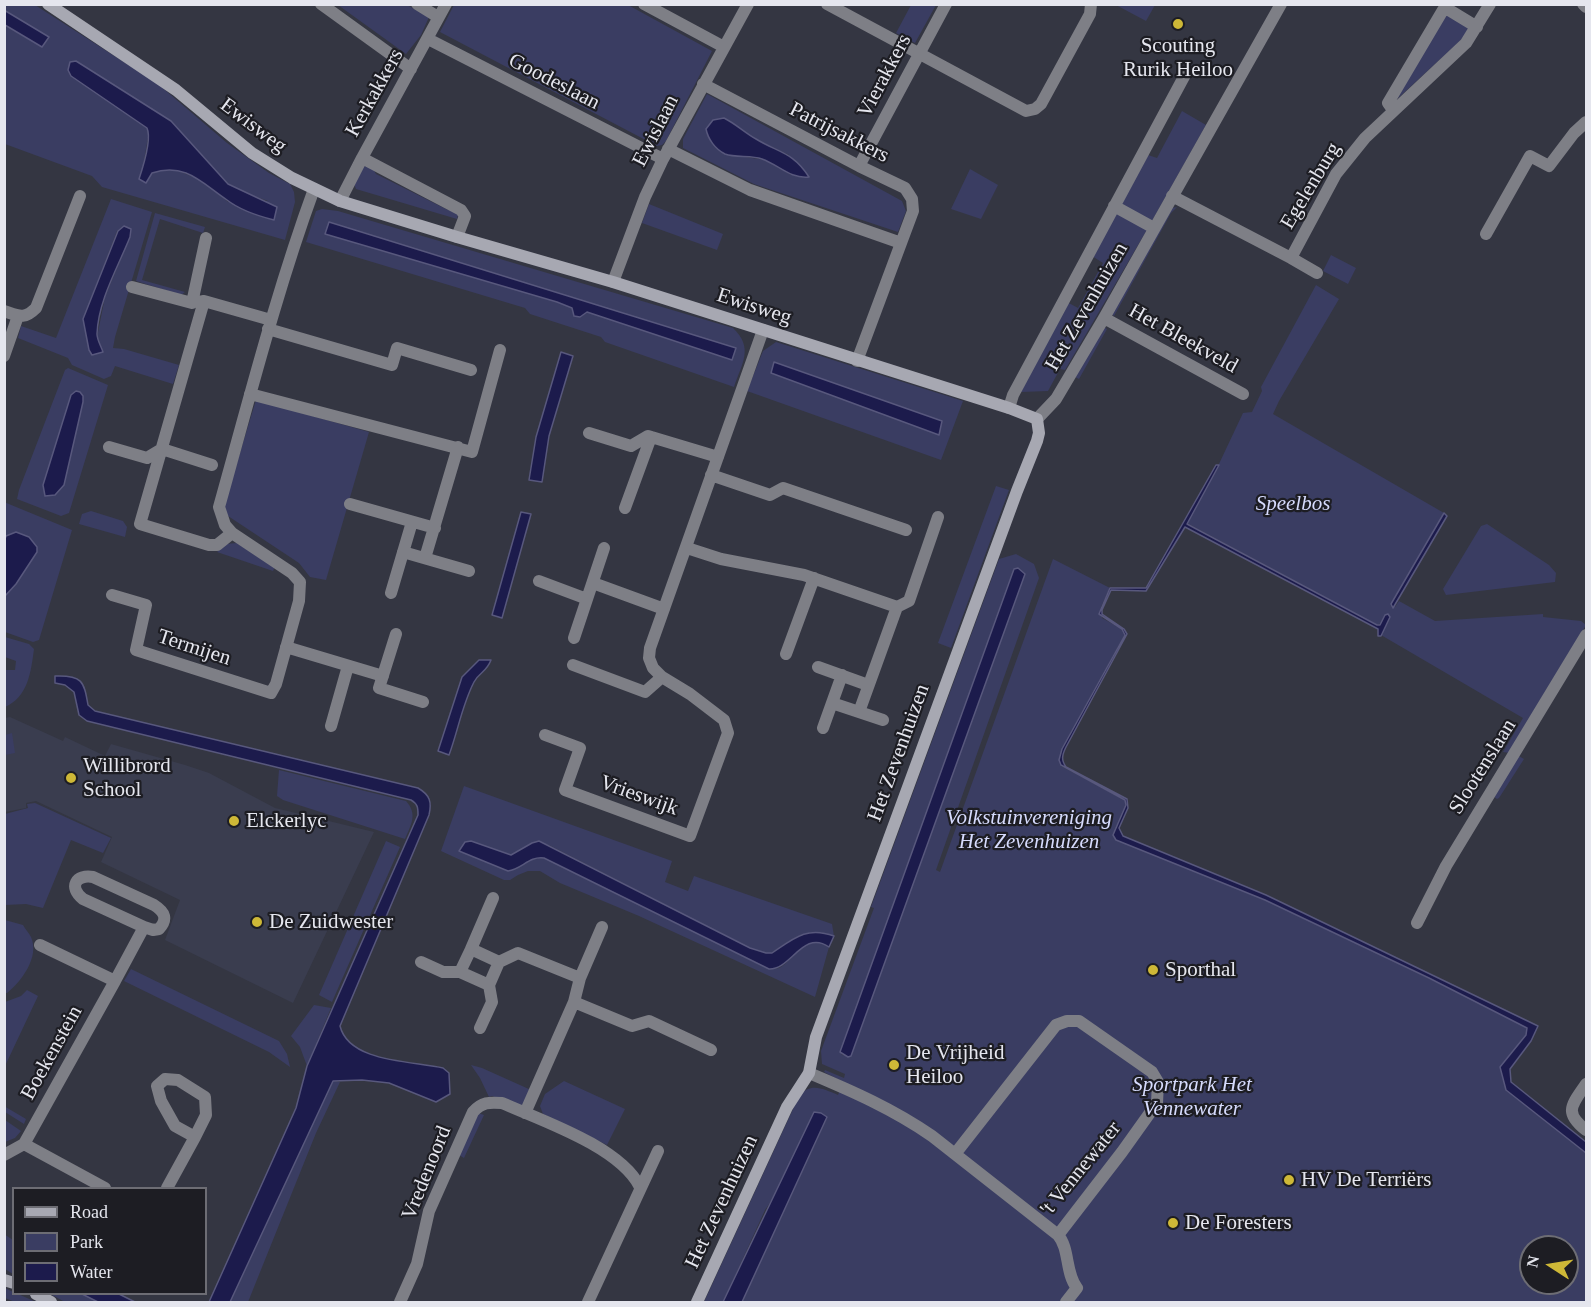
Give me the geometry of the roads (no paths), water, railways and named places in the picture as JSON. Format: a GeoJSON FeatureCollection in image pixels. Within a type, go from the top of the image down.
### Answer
{"type":"FeatureCollection","features":[{"type":"Feature","properties":{"kind":"street","name":"Ewisweg"},"geometry":{"type":"LineString","coordinates":[[48,4],[176,90],[252,153],[314,189],[340,201],[613,282],[1009,408],[1037,419]]}},
{"type":"Feature","properties":{"kind":"street"},"geometry":{"type":"LineString","coordinates":[[321,4],[411,69]]}},
{"type":"Feature","properties":{"kind":"street"},"geometry":{"type":"LineString","coordinates":[[417,4],[438,17]]}},
{"type":"Feature","properties":{"kind":"street","name":"Kerkakkers"},"geometry":{"type":"LineString","coordinates":[[340,201],[446,4]]}},
{"type":"Feature","properties":{"kind":"street"},"geometry":{"type":"LineString","coordinates":[[644,4],[724,47]]}},
{"type":"Feature","properties":{"kind":"street","name":"Ewislaan"},"geometry":{"type":"LineString","coordinates":[[613,282],[645,197],[703,84],[748,4]]}},
{"type":"Feature","properties":{"kind":"street"},"geometry":{"type":"LineString","coordinates":[[827,4],[1026,111],[1041,104],[1090,14],[1091,4]]}},
{"type":"Feature","properties":{"kind":"street","name":"Vierakkers"},"geometry":{"type":"LineString","coordinates":[[859,166],[946,4]]}},
{"type":"Feature","properties":{"kind":"street","name":"Het Zevenhuizen"},"geometry":{"type":"LineString","coordinates":[[697,1302],[793,1095],[809,1073],[816,1037],[1037,441],[1039,433],[1037,419],[1056,399],[1104,318],[1281,4]]}},
{"type":"Feature","properties":{"kind":"street","name":"Egelenburg"},"geometry":{"type":"LineString","coordinates":[[1291,258],[1336,174],[1365,138],[1458,51],[1477,27],[1490,4]]}},
{"type":"Feature","properties":{"kind":"street"},"geometry":{"type":"LineString","coordinates":[[1393,110],[1388,103],[1443,10],[1449,10],[1477,27]]}},
{"type":"Feature","properties":{"kind":"street","name":"Goodeslaan"},"geometry":{"type":"LineString","coordinates":[[428,39],[666,154]]}},
{"type":"Feature","properties":{"kind":"street","name":"Het Zevenhuizen"},"geometry":{"type":"LineString","coordinates":[[1009,408],[1013,395],[1186,73]]}},
{"type":"Feature","properties":{"kind":"street","name":"Patrijsakkers"},"geometry":{"type":"LineString","coordinates":[[703,84],[905,188],[912,199],[913,211],[857,361]]}},
{"type":"Feature","properties":{"kind":"street"},"geometry":{"type":"LineString","coordinates":[[1486,234],[1530,156],[1549,166],[1574,133],[1587,122]]}},
{"type":"Feature","properties":{"kind":"street"},"geometry":{"type":"LineString","coordinates":[[666,154],[750,190],[901,243]]}},
{"type":"Feature","properties":{"kind":"street"},"geometry":{"type":"LineString","coordinates":[[362,158],[461,210],[465,216],[457,237]]}},
{"type":"Feature","properties":{"kind":"street"},"geometry":{"type":"LineString","coordinates":[[206,238],[198,302],[162,449],[140,524],[209,545],[217,545],[232,533],[225,525],[219,507],[269,324],[314,189]]}},
{"type":"Feature","properties":{"kind":"street"},"geometry":{"type":"LineString","coordinates":[[4,311],[18,316],[28,315],[36,308],[80,196]]}},
{"type":"Feature","properties":{"kind":"street"},"geometry":{"type":"LineString","coordinates":[[1172,196],[1317,273]]}},
{"type":"Feature","properties":{"kind":"street","name":"Het Zevenhuizen"},"geometry":{"type":"LineString","coordinates":[[1114,206],[1154,228]]}},
{"type":"Feature","properties":{"kind":"street"},"geometry":{"type":"LineString","coordinates":[[132,287],[198,302],[392,364],[397,348],[471,370]]}},
{"type":"Feature","properties":{"kind":"street"},"geometry":{"type":"LineString","coordinates":[[4,356],[18,316]]}},
{"type":"Feature","properties":{"kind":"street","name":"Het Bleekveld"},"geometry":{"type":"LineString","coordinates":[[1104,318],[1243,394]]}},
{"type":"Feature","properties":{"kind":"street"},"geometry":{"type":"LineString","coordinates":[[573,665],[645,692],[662,677],[653,668],[649,658],[650,648],[763,330]]}},
{"type":"Feature","properties":{"kind":"street"},"geometry":{"type":"LineString","coordinates":[[250,394],[472,452],[500,350]]}},
{"type":"Feature","properties":{"kind":"street"},"geometry":{"type":"LineString","coordinates":[[589,433],[631,446],[648,436],[718,457]]}},
{"type":"Feature","properties":{"kind":"street"},"geometry":{"type":"LineString","coordinates":[[625,508],[651,437]]}},
{"type":"Feature","properties":{"kind":"street"},"geometry":{"type":"LineString","coordinates":[[109,447],[147,458],[162,449],[212,465]]}},
{"type":"Feature","properties":{"kind":"street"},"geometry":{"type":"LineString","coordinates":[[425,558],[458,447]]}},
{"type":"Feature","properties":{"kind":"street"},"geometry":{"type":"LineString","coordinates":[[711,475],[770,495],[783,488],[906,530]]}},
{"type":"Feature","properties":{"kind":"street"},"geometry":{"type":"LineString","coordinates":[[350,504],[435,528]]}},
{"type":"Feature","properties":{"kind":"street"},"geometry":{"type":"LineString","coordinates":[[687,548],[721,559],[814,578],[897,607],[909,602],[938,517]]}},
{"type":"Feature","properties":{"kind":"street"},"geometry":{"type":"LineString","coordinates":[[391,592],[412,522]]}},
{"type":"Feature","properties":{"kind":"street","name":"Termijen"},"geometry":{"type":"LineString","coordinates":[[112,595],[146,604],[136,650],[271,693],[299,601],[300,582],[292,573],[232,533]]}},
{"type":"Feature","properties":{"kind":"street"},"geometry":{"type":"LineString","coordinates":[[574,638],[604,548]]}},
{"type":"Feature","properties":{"kind":"street"},"geometry":{"type":"LineString","coordinates":[[403,552],[469,572]]}},
{"type":"Feature","properties":{"kind":"street"},"geometry":{"type":"LineString","coordinates":[[786,654],[814,578]]}},
{"type":"Feature","properties":{"kind":"street"},"geometry":{"type":"LineString","coordinates":[[539,581],[587,599]]}},
{"type":"Feature","properties":{"kind":"street"},"geometry":{"type":"LineString","coordinates":[[592,583],[664,609]]}},
{"type":"Feature","properties":{"kind":"street"},"geometry":{"type":"LineString","coordinates":[[859,712],[897,607]]}},
{"type":"Feature","properties":{"kind":"street"},"geometry":{"type":"LineString","coordinates":[[396,634],[379,688],[423,702]]}},
{"type":"Feature","properties":{"kind":"street","name":"Slootenslaan"},"geometry":{"type":"LineString","coordinates":[[1417,923],[1462,839],[1587,635]]}},
{"type":"Feature","properties":{"kind":"street"},"geometry":{"type":"LineString","coordinates":[[286,647],[382,676]]}},
{"type":"Feature","properties":{"kind":"street"},"geometry":{"type":"LineString","coordinates":[[331,726],[348,666]]}},
{"type":"Feature","properties":{"kind":"street"},"geometry":{"type":"LineString","coordinates":[[818,667],[868,685]]}},
{"type":"Feature","properties":{"kind":"street"},"geometry":{"type":"LineString","coordinates":[[824,728],[842,675]]}},
{"type":"Feature","properties":{"kind":"street","name":"Vrieswijk"},"geometry":{"type":"LineString","coordinates":[[545,735],[580,748],[565,790],[690,836],[728,734],[724,720],[690,694],[662,677]]}},
{"type":"Feature","properties":{"kind":"street"},"geometry":{"type":"LineString","coordinates":[[832,703],[883,720]]}},
{"type":"Feature","properties":{"kind":"street"},"geometry":{"type":"LineString","coordinates":[[84,876],[93,877],[161,909],[165,915],[164,924],[159,930],[144,927],[83,899],[76,894],[74,887],[77,880],[84,876]]}},
{"type":"Feature","properties":{"kind":"street"},"geometry":{"type":"LineString","coordinates":[[460,972],[493,898]]}},
{"type":"Feature","properties":{"kind":"street","name":"Boekenstein"},"geometry":{"type":"LineString","coordinates":[[24,1144],[144,927]]}},
{"type":"Feature","properties":{"kind":"street"},"geometry":{"type":"LineString","coordinates":[[525,1113],[574,1002],[580,978],[602,927]]}},
{"type":"Feature","properties":{"kind":"street"},"geometry":{"type":"LineString","coordinates":[[40,945],[115,981]]}},
{"type":"Feature","properties":{"kind":"street"},"geometry":{"type":"LineString","coordinates":[[471,949],[499,963]]}},
{"type":"Feature","properties":{"kind":"street"},"geometry":{"type":"LineString","coordinates":[[480,1028],[492,1002],[489,985],[499,963],[518,953],[580,978]]}},
{"type":"Feature","properties":{"kind":"street"},"geometry":{"type":"LineString","coordinates":[[421,962],[443,972],[460,972],[489,985]]}},
{"type":"Feature","properties":{"kind":"street"},"geometry":{"type":"LineString","coordinates":[[574,1002],[632,1026],[648,1021],[711,1050]]}},
{"type":"Feature","properties":{"kind":"street","name":"'t Vennewater"},"geometry":{"type":"LineString","coordinates":[[809,1073],[894,1111],[932,1136],[1058,1235],[1157,1102],[1158,1082],[1152,1072],[1079,1021],[1068,1021],[1056,1025],[955,1154]]}},
{"type":"Feature","properties":{"kind":"street"},"geometry":{"type":"LineString","coordinates":[[168,1187],[195,1137],[206,1115],[205,1097],[178,1080],[165,1079],[157,1086],[161,1101],[175,1126],[195,1137]]}},
{"type":"Feature","properties":{"kind":"street"},"geometry":{"type":"LineString","coordinates":[[1587,1084],[1571,1109],[1576,1122],[1587,1130]]}},
{"type":"Feature","properties":{"kind":"street","name":"Vredenoord"},"geometry":{"type":"LineString","coordinates":[[400,1302],[417,1264],[429,1211],[473,1112],[487,1102],[502,1104],[525,1113],[592,1144],[622,1162],[640,1187]]}},
{"type":"Feature","properties":{"kind":"street"},"geometry":{"type":"LineString","coordinates":[[4,1155],[24,1144],[103,1187]]}},
{"type":"Feature","properties":{"kind":"street"},"geometry":{"type":"LineString","coordinates":[[588,1302],[658,1150]]}},
{"type":"Feature","properties":{"kind":"street"},"geometry":{"type":"LineString","coordinates":[[1058,1235],[1064,1246],[1072,1282],[1077,1288],[1066,1302]]}},
{"type":"Feature","properties":{"kind":"water"},"geometry":{"type":"Polygon","coordinates":[[[4,10],[49,37],[42,47],[5,25],[4,10]]]}},
{"type":"Feature","properties":{"kind":"water"},"geometry":{"type":"Polygon","coordinates":[[[76,61],[171,121],[228,184],[277,207],[274,220],[238,207],[184,172],[164,170],[152,173],[146,183],[139,179],[148,146],[147,128],[71,76],[68,70],[70,62],[76,61]]]}},
{"type":"Feature","properties":{"kind":"water"},"geometry":{"type":"Polygon","coordinates":[[[724,118],[752,137],[797,162],[809,177],[790,174],[762,159],[721,152],[712,143],[706,129],[713,120],[724,118]]]}},
{"type":"Feature","properties":{"kind":"water"},"geometry":{"type":"Polygon","coordinates":[[[329,222],[736,348],[732,360],[587,312],[580,317],[574,316],[572,308],[557,302],[325,234],[329,222]]]}},
{"type":"Feature","properties":{"kind":"water"},"geometry":{"type":"Polygon","coordinates":[[[124,226],[131,229],[130,237],[109,284],[98,322],[97,336],[103,352],[92,355],[83,319],[118,231],[124,226]]]}},
{"type":"Feature","properties":{"kind":"water"},"geometry":{"type":"Polygon","coordinates":[[[561,352],[573,356],[549,436],[542,482],[529,480],[536,437],[561,352]]]}},
{"type":"Feature","properties":{"kind":"water"},"geometry":{"type":"Polygon","coordinates":[[[774,362],[942,421],[939,435],[771,373],[774,362]]]}},
{"type":"Feature","properties":{"kind":"water"},"geometry":{"type":"Polygon","coordinates":[[[76,391],[83,396],[83,402],[64,485],[55,495],[45,496],[43,485],[71,395],[76,391]]]}},
{"type":"Feature","properties":{"kind":"water"},"geometry":{"type":"Polygon","coordinates":[[[1216,465],[1219,465],[1187,524],[1377,625],[1380,625],[1385,615],[1388,614],[1390,617],[1381,636],[1378,636],[1378,629],[1185,527],[1146,591],[1111,590],[1102,614],[1124,629],[1127,634],[1066,747],[1063,757],[1064,764],[1127,799],[1128,808],[1119,828],[1123,836],[1266,895],[1538,1026],[1531,1041],[1510,1069],[1511,1082],[1586,1142],[1586,1153],[1506,1090],[1500,1067],[1526,1035],[1527,1028],[1429,978],[1265,900],[1116,840],[1113,835],[1126,805],[1125,800],[1061,765],[1059,760],[1062,749],[1125,635],[1122,629],[1099,614],[1110,588],[1146,588],[1216,465]]]}},
{"type":"Feature","properties":{"kind":"water"},"geometry":{"type":"Polygon","coordinates":[[[521,512],[531,514],[502,618],[492,615],[521,512]]]}},
{"type":"Feature","properties":{"kind":"water"},"geometry":{"type":"Polygon","coordinates":[[[1444,513],[1447,516],[1393,608],[1391,604],[1444,513]]]}},
{"type":"Feature","properties":{"kind":"water"},"geometry":{"type":"Polygon","coordinates":[[[16,532],[29,537],[37,547],[37,552],[16,584],[5,596],[5,539],[6,536],[16,532]]]}},
{"type":"Feature","properties":{"kind":"water"},"geometry":{"type":"Polygon","coordinates":[[[1018,568],[1025,574],[851,1056],[848,1057],[840,1052],[1014,569],[1018,568]]]}},
{"type":"Feature","properties":{"kind":"water"},"geometry":{"type":"Polygon","coordinates":[[[479,660],[491,660],[470,691],[449,755],[438,751],[462,677],[479,660]]]}},
{"type":"Feature","properties":{"kind":"water"},"geometry":{"type":"Polygon","coordinates":[[[55,676],[76,678],[80,681],[85,690],[88,705],[95,711],[418,788],[429,799],[429,815],[340,1026],[346,1038],[369,1054],[443,1068],[449,1073],[450,1094],[436,1102],[389,1083],[362,1080],[333,1081],[230,1302],[209,1302],[296,1108],[307,1066],[418,815],[417,806],[411,800],[87,721],[79,715],[74,692],[65,685],[55,683],[55,676]]]}},
{"type":"Feature","properties":{"kind":"water"},"geometry":{"type":"Polygon","coordinates":[[[471,841],[511,855],[539,841],[750,948],[766,953],[772,953],[794,938],[808,933],[816,932],[834,936],[829,947],[820,943],[812,943],[804,946],[777,968],[769,969],[544,858],[534,859],[508,871],[459,851],[465,842],[471,841]]]}},
{"type":"Feature","properties":{"kind":"water"},"geometry":{"type":"Polygon","coordinates":[[[814,1112],[827,1117],[742,1302],[723,1302],[814,1112]]]}},
{"type":"Feature","properties":{"kind":"water"},"geometry":{"type":"Polygon","coordinates":[[[84,1295],[121,1295],[135,1302],[98,1302],[84,1295]]]}},
{"type":"Feature","properties":{"kind":"place","name":"Scouting Rurik Heiloo"},"geometry":{"type":"Point","coordinates":[1178,24]}},
{"type":"Feature","properties":{"kind":"place","name":"Willibrord School"},"geometry":{"type":"Point","coordinates":[71,778]}},
{"type":"Feature","properties":{"kind":"place","name":"Elckerlyc"},"geometry":{"type":"Point","coordinates":[234,821]}},
{"type":"Feature","properties":{"kind":"place","name":"De Zuidwester"},"geometry":{"type":"Point","coordinates":[257,922]}},
{"type":"Feature","properties":{"kind":"place","name":"Sporthal"},"geometry":{"type":"Point","coordinates":[1153,970]}},
{"type":"Feature","properties":{"kind":"place","name":"De Vrijheid Heiloo"},"geometry":{"type":"Point","coordinates":[894,1065]}},
{"type":"Feature","properties":{"kind":"place","name":"HV De Terriërs"},"geometry":{"type":"Point","coordinates":[1289,1180]}},
{"type":"Feature","properties":{"kind":"place","name":"De Foresters"},"geometry":{"type":"Point","coordinates":[1173,1223]}},
{"type":"Feature","properties":{"kind":"park label","name":"Speelbos"},"geometry":{"type":"Point","coordinates":[1293,504]}},
{"type":"Feature","properties":{"kind":"park label","name":"Volkstuinvereniging Het Zevenhuizen"},"geometry":{"type":"Point","coordinates":[1029,830]}},
{"type":"Feature","properties":{"kind":"park label","name":"Sportpark Het Vennewater"},"geometry":{"type":"Point","coordinates":[1192,1097]}}]}
